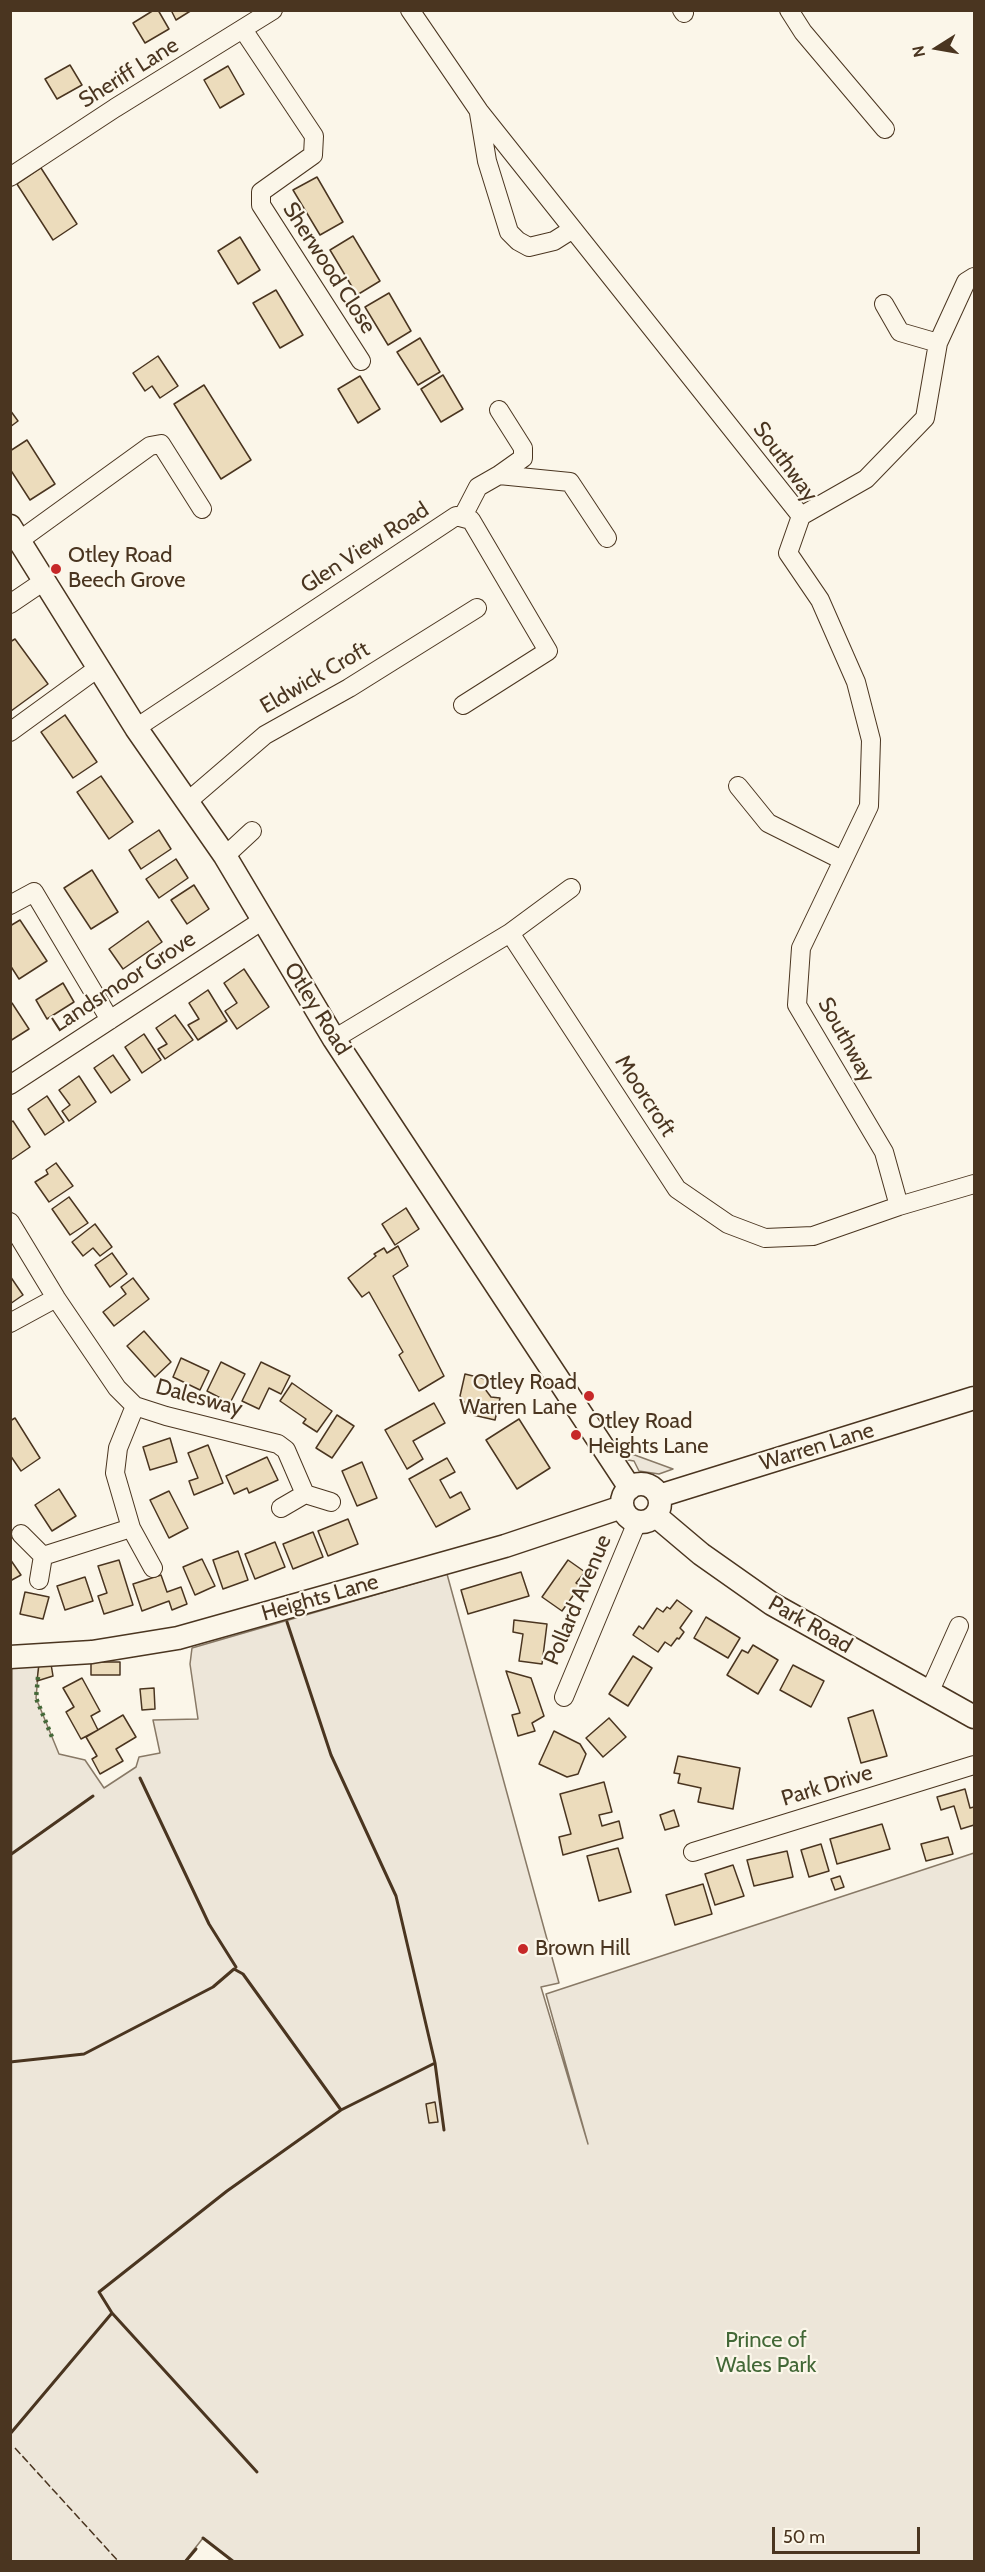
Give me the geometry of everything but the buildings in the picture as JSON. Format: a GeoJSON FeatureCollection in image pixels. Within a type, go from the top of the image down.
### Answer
{"type":"FeatureCollection","features":[{"type":"Feature","properties":{"kind":"street","name":"Sheriff Lane"},"geometry":{"type":"LineString","coordinates":[[10,177],[115,108],[244,31],[273,10]]}},
{"type":"Feature","properties":{"kind":"street","name":"Southway"},"geometry":{"type":"LineString","coordinates":[[410,10],[479,111],[801,516],[788,552],[820,600],[856,682],[871,740],[869,806],[801,948],[797,1005],[884,1152],[899,1206]]}},
{"type":"Feature","properties":{"kind":"street"},"geometry":{"type":"LineString","coordinates":[[789,10],[803,32],[885,129]]}},
{"type":"Feature","properties":{"kind":"street","name":"Sherwood Close"},"geometry":{"type":"LineString","coordinates":[[244,31],[314,136],[313,155],[261,192],[261,206],[361,361]]}},
{"type":"Feature","properties":{"kind":"street","name":"Southway"},"geometry":{"type":"LineString","coordinates":[[479,111],[487,161],[509,232],[529,247],[554,241],[573,229]]}},
{"type":"Feature","properties":{"kind":"street"},"geometry":{"type":"LineString","coordinates":[[801,516],[866,479],[926,418],[938,343],[966,282],[975,277]]}},
{"type":"Feature","properties":{"kind":"street"},"geometry":{"type":"LineString","coordinates":[[884,304],[900,332],[938,343]]}},
{"type":"Feature","properties":{"kind":"street"},"geometry":{"type":"LineString","coordinates":[[463,516],[478,487],[523,458],[523,448],[499,410]]}},
{"type":"Feature","properties":{"kind":"street"},"geometry":{"type":"LineString","coordinates":[[15,533],[150,446],[161,444],[202,509]]}},
{"type":"Feature","properties":{"kind":"street"},"geometry":{"type":"LineString","coordinates":[[499,475],[570,482],[607,538]]}},
{"type":"Feature","properties":{"kind":"street","name":"Glen View Road"},"geometry":{"type":"LineString","coordinates":[[136,728],[456,516],[463,516],[471,520],[548,651],[462,705]]}},
{"type":"Feature","properties":{"kind":"street","name":"Otley Road"},"geometry":{"type":"LineString","coordinates":[[15,533],[136,728],[225,856],[334,1039],[641,1506]]}},
{"type":"Feature","properties":{"kind":"street"},"geometry":{"type":"LineString","coordinates":[[10,604],[44,581]]}},
{"type":"Feature","properties":{"kind":"street","name":"Eldwick Croft"},"geometry":{"type":"LineString","coordinates":[[187,802],[265,735],[349,688],[477,608]]}},
{"type":"Feature","properties":{"kind":"street"},"geometry":{"type":"LineString","coordinates":[[10,732],[98,668]]}},
{"type":"Feature","properties":{"kind":"street"},"geometry":{"type":"LineString","coordinates":[[738,786],[768,823],[842,860]]}},
{"type":"Feature","properties":{"kind":"street"},"geometry":{"type":"LineString","coordinates":[[225,856],[252,831]]}},
{"type":"Feature","properties":{"kind":"street"},"geometry":{"type":"LineString","coordinates":[[334,1039],[510,933],[571,888]]}},
{"type":"Feature","properties":{"kind":"street"},"geometry":{"type":"LineString","coordinates":[[10,905],[34,892],[110,1020]]}},
{"type":"Feature","properties":{"kind":"street","name":"Landsmoor Grove"},"geometry":{"type":"LineString","coordinates":[[10,1085],[263,920]]}},
{"type":"Feature","properties":{"kind":"street","name":"Moorcroft"},"geometry":{"type":"LineString","coordinates":[[510,933],[677,1189],[728,1224],[765,1238],[813,1236],[899,1206],[975,1184]]}},
{"type":"Feature","properties":{"kind":"street","name":"Dalesway"},"geometry":{"type":"LineString","coordinates":[[10,1222],[56,1298],[117,1388],[135,1406],[278,1444],[286,1450],[304,1494]]}},
{"type":"Feature","properties":{"kind":"street"},"geometry":{"type":"LineString","coordinates":[[10,1323],[56,1298]]}},
{"type":"Feature","properties":{"kind":"street","name":"Warren Lane"},"geometry":{"type":"LineString","coordinates":[[641,1506],[975,1398]]}},
{"type":"Feature","properties":{"kind":"street"},"geometry":{"type":"LineString","coordinates":[[135,1406],[118,1448],[115,1473],[131,1528],[153,1568]]}},
{"type":"Feature","properties":{"kind":"street"},"geometry":{"type":"LineString","coordinates":[[281,1508],[304,1494],[331,1502]]}},
{"type":"Feature","properties":{"kind":"street","name":"Heights Lane"},"geometry":{"type":"LineString","coordinates":[[10,1657],[92,1652],[178,1638],[641,1506]]}},
{"type":"Feature","properties":{"kind":"street","name":"Park Road"},"geometry":{"type":"LineString","coordinates":[[641,1506],[701,1554],[772,1604],[975,1718]]}},
{"type":"Feature","properties":{"kind":"street","name":"Pollard Avenue"},"geometry":{"type":"LineString","coordinates":[[564,1697],[641,1506]]}},
{"type":"Feature","properties":{"kind":"street"},"geometry":{"type":"LineString","coordinates":[[43,1556],[131,1528]]}},
{"type":"Feature","properties":{"kind":"street"},"geometry":{"type":"LineString","coordinates":[[21,1534],[43,1556]]}},
{"type":"Feature","properties":{"kind":"street"},"geometry":{"type":"LineString","coordinates":[[39,1580],[43,1556]]}},
{"type":"Feature","properties":{"kind":"street"},"geometry":{"type":"LineString","coordinates":[[929,1693],[959,1626]]}},
{"type":"Feature","properties":{"kind":"street","name":"Park Drive"},"geometry":{"type":"LineString","coordinates":[[693,1852],[975,1765]]}},
{"type":"Feature","properties":{"kind":"green space"},"geometry":{"type":"Polygon","coordinates":[[[632,1454],[673,1469],[659,1474],[639,1471],[634,1461],[628,1460],[632,1454]]]}},
{"type":"Feature","properties":{"kind":"green space","name":"Prince of Wales Park"},"geometry":{"type":"Polygon","coordinates":[[[447,1574],[559,1983],[541,1987],[588,2144],[546,1994],[974,1853],[974,2561],[234,2562],[203,2538],[185,2561],[11,2561],[12,1665],[39,1664],[36,1698],[59,1754],[85,1760],[104,1788],[136,1767],[139,1757],[160,1753],[153,1720],[198,1719],[190,1664],[192,1648],[447,1574]]]}},
{"type":"Feature","properties":{"kind":"hedge"},"geometry":{"type":"LineString","coordinates":[[38,1677],[36,1698],[52,1737]]}},
{"type":"Feature","properties":{"kind":"fence"},"geometry":{"type":"LineString","coordinates":[[15,2448],[119,2562]]}},
{"type":"Feature","properties":{"kind":"wall"},"geometry":{"type":"LineString","coordinates":[[287,1622],[331,1755],[396,1896],[435,2063],[444,2130]]}},
{"type":"Feature","properties":{"kind":"wall"},"geometry":{"type":"LineString","coordinates":[[140,1778],[209,1924],[236,1967]]}},
{"type":"Feature","properties":{"kind":"wall"},"geometry":{"type":"LineString","coordinates":[[10,1855],[93,1796]]}},
{"type":"Feature","properties":{"kind":"wall"},"geometry":{"type":"LineString","coordinates":[[10,2062],[84,2054],[213,1987],[234,1969],[243,1974],[341,2110]]}},
{"type":"Feature","properties":{"kind":"wall"},"geometry":{"type":"LineString","coordinates":[[257,2472],[112,2313],[99,2292],[227,2191],[341,2110],[435,2063]]}},
{"type":"Feature","properties":{"kind":"wall"},"geometry":{"type":"LineString","coordinates":[[10,2434],[112,2313]]}},
{"type":"Feature","properties":{"kind":"wall"},"geometry":{"type":"LineString","coordinates":[[203,2538],[234,2562]]}},
{"type":"Feature","properties":{"kind":"wall"},"geometry":{"type":"LineString","coordinates":[[185,2562],[196,2549]]}},
{"type":"Feature","properties":{"kind":"place","name":"Otley Road Beech Grove"},"geometry":{"type":"Point","coordinates":[56,569]}},
{"type":"Feature","properties":{"kind":"place","name":"Otley Road Warren Lane"},"geometry":{"type":"Point","coordinates":[589,1396]}},
{"type":"Feature","properties":{"kind":"place","name":"Otley Road Heights Lane"},"geometry":{"type":"Point","coordinates":[576,1435]}},
{"type":"Feature","properties":{"kind":"place","name":"Brown Hill"},"geometry":{"type":"Point","coordinates":[523,1949]}}]}
